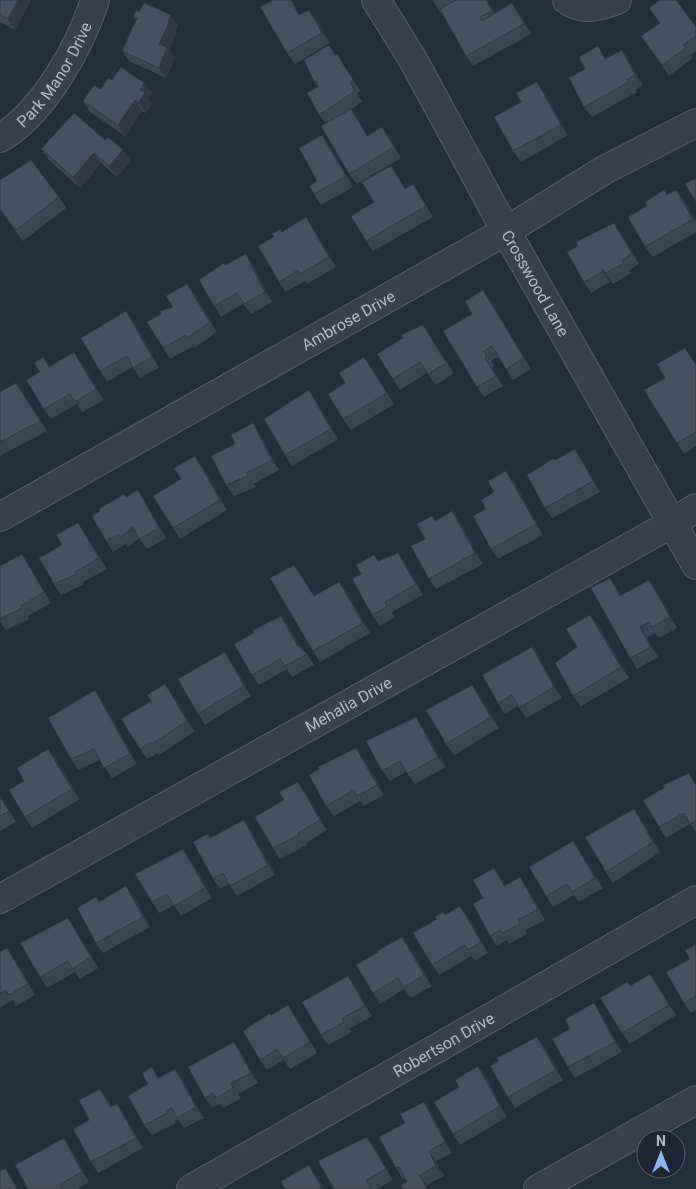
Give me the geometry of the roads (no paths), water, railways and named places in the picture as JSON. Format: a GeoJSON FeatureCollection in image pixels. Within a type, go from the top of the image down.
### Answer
{"type":"FeatureCollection","features":[{"type":"Feature","properties":{"kind":"street","name":"Park Manor Drive"},"geometry":{"type":"LineString","coordinates":[[0,138],[15,130],[56,82],[75,46],[95,0]]}},
{"type":"Feature","properties":{"kind":"street","name":"Crosswood Lane"},"geometry":{"type":"LineString","coordinates":[[376,0],[412,58],[506,231],[696,565]]}},
{"type":"Feature","properties":{"kind":"street"},"geometry":{"type":"LineString","coordinates":[[567,0],[575,6],[597,7],[617,0]]}},
{"type":"Feature","properties":{"kind":"street","name":"Ambrose Drive"},"geometry":{"type":"LineString","coordinates":[[0,517],[506,231],[606,169],[696,124]]}},
{"type":"Feature","properties":{"kind":"street","name":"Mehalia Drive"},"geometry":{"type":"LineString","coordinates":[[0,899],[671,524],[696,508]]}},
{"type":"Feature","properties":{"kind":"street","name":"Robertson Drive"},"geometry":{"type":"LineString","coordinates":[[192,1189],[696,900]]}},
{"type":"Feature","properties":{"kind":"street"},"geometry":{"type":"LineString","coordinates":[[538,1189],[696,1100]]}}]}
